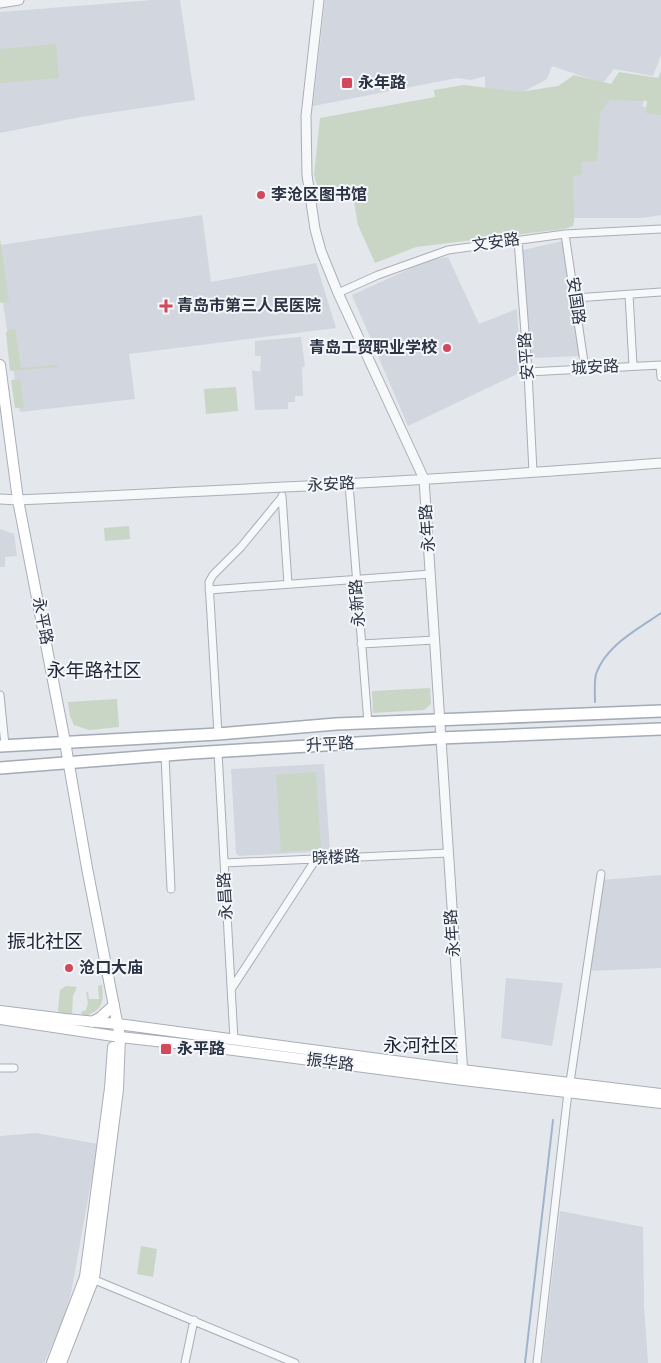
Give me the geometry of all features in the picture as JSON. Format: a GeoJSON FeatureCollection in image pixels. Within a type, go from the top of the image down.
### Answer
{"type":"FeatureCollection","features":[{"type":"Feature","properties":{"kind":"main road","name":"永平路"},"geometry":{"type":"LineString","coordinates":[[0,364],[18,500],[118,1024],[118,1089],[90,1278],[61,1363]]}},
{"type":"Feature","properties":{"kind":"main road","name":"升平路"},"geometry":{"type":"LineString","coordinates":[[3,746],[218,734],[440,718],[661,711]]}},
{"type":"Feature","properties":{"kind":"main road","name":"升平路"},"geometry":{"type":"LineString","coordinates":[[0,768],[165,755],[440,738],[661,729]]}},
{"type":"Feature","properties":{"kind":"main road"},"geometry":{"type":"LineString","coordinates":[[92,1022],[101,1017],[114,1005]]}},
{"type":"Feature","properties":{"kind":"main road","name":"振华路"},"geometry":{"type":"LineString","coordinates":[[0,1011],[118,1024],[234,1040],[463,1075]]}},
{"type":"Feature","properties":{"kind":"main road","name":"振华路"},"geometry":{"type":"LineString","coordinates":[[0,1019],[117,1037],[569,1087],[661,1094]]}},
{"type":"Feature","properties":{"kind":"main road","name":"振华路"},"geometry":{"type":"LineString","coordinates":[[569,1087],[661,1103]]}},
{"type":"Feature","properties":{"kind":"main road","name":"永平路"},"geometry":{"type":"LineString","coordinates":[[52,1363],[90,1278]]}},
{"type":"Feature","properties":{"kind":"street"},"geometry":{"type":"LineString","coordinates":[[0,3],[18,0]]}},
{"type":"Feature","properties":{"kind":"street","name":"永年路"},"geometry":{"type":"LineString","coordinates":[[319,0],[306,116],[307,175],[315,229],[321,250],[338,292],[424,479],[463,1075]]}},
{"type":"Feature","properties":{"kind":"street","name":"文安路"},"geometry":{"type":"LineString","coordinates":[[338,292],[378,275],[448,250],[565,234],[661,229]]}},
{"type":"Feature","properties":{"kind":"street","name":"安国路"},"geometry":{"type":"LineString","coordinates":[[565,234],[585,369]]}},
{"type":"Feature","properties":{"kind":"street","name":"安平路"},"geometry":{"type":"LineString","coordinates":[[518,240],[533,472]]}},
{"type":"Feature","properties":{"kind":"street"},"geometry":{"type":"LineString","coordinates":[[575,298],[661,292]]}},
{"type":"Feature","properties":{"kind":"street"},"geometry":{"type":"LineString","coordinates":[[629,294],[633,366]]}},
{"type":"Feature","properties":{"kind":"street"},"geometry":{"type":"LineString","coordinates":[[661,365],[661,377]]}},
{"type":"Feature","properties":{"kind":"street","name":"城安路"},"geometry":{"type":"LineString","coordinates":[[528,372],[661,365]]}},
{"type":"Feature","properties":{"kind":"street","name":"永安路"},"geometry":{"type":"LineString","coordinates":[[0,499],[282,492],[349,484],[661,463]]}},
{"type":"Feature","properties":{"kind":"street","name":"永新路"},"geometry":{"type":"LineString","coordinates":[[349,484],[368,723]]}},
{"type":"Feature","properties":{"kind":"street"},"geometry":{"type":"LineString","coordinates":[[282,492],[288,584]]}},
{"type":"Feature","properties":{"kind":"street"},"geometry":{"type":"LineString","coordinates":[[218,734],[209,582],[213,575],[241,547],[282,492]]}},
{"type":"Feature","properties":{"kind":"street"},"geometry":{"type":"LineString","coordinates":[[209,590],[431,574]]}},
{"type":"Feature","properties":{"kind":"street"},"geometry":{"type":"LineString","coordinates":[[361,644],[435,640]]}},
{"type":"Feature","properties":{"kind":"street"},"geometry":{"type":"LineString","coordinates":[[0,695],[3,746]]}},
{"type":"Feature","properties":{"kind":"street","name":"永昌路"},"geometry":{"type":"LineString","coordinates":[[218,752],[234,1040]]}},
{"type":"Feature","properties":{"kind":"street"},"geometry":{"type":"LineString","coordinates":[[165,755],[171,889]]}},
{"type":"Feature","properties":{"kind":"street","name":"晓楼路"},"geometry":{"type":"LineString","coordinates":[[224,864],[448,852]]}},
{"type":"Feature","properties":{"kind":"street"},"geometry":{"type":"LineString","coordinates":[[231,988],[316,859]]}},
{"type":"Feature","properties":{"kind":"street"},"geometry":{"type":"LineString","coordinates":[[537,1363],[569,1087],[601,874]]}},
{"type":"Feature","properties":{"kind":"street"},"geometry":{"type":"LineString","coordinates":[[0,1068],[14,1068]]}},
{"type":"Feature","properties":{"kind":"street"},"geometry":{"type":"LineString","coordinates":[[90,1278],[295,1363]]}},
{"type":"Feature","properties":{"kind":"street"},"geometry":{"type":"LineString","coordinates":[[185,1363],[194,1320]]}},
{"type":"Feature","properties":{"kind":"shaded area"},"geometry":{"type":"Polygon","coordinates":[[[153,0],[180,0],[195,100],[81,117],[0,133],[0,12],[153,0]]]}},
{"type":"Feature","properties":{"kind":"shaded area"},"geometry":{"type":"Polygon","coordinates":[[[325,0],[661,0],[661,55],[653,76],[614,69],[603,83],[552,66],[547,79],[521,93],[485,89],[485,76],[471,80],[457,78],[313,106],[325,0]]]}},
{"type":"Feature","properties":{"kind":"shaded area"},"geometry":{"type":"Polygon","coordinates":[[[647,92],[642,106],[661,111],[661,215],[642,218],[569,218],[566,172],[595,99],[647,92]]]}},
{"type":"Feature","properties":{"kind":"shaded area","name":"青岛市第三人民医院"},"geometry":{"type":"Polygon","coordinates":[[[202,215],[211,282],[316,263],[336,328],[129,354],[135,399],[20,412],[0,284],[0,245],[202,215]]]}},
{"type":"Feature","properties":{"kind":"shaded area"},"geometry":{"type":"Polygon","coordinates":[[[563,241],[581,356],[531,358],[523,250],[563,241]]]}},
{"type":"Feature","properties":{"kind":"shaded area","name":"青岛工贸职业学校"},"geometry":{"type":"Polygon","coordinates":[[[448,257],[479,324],[517,309],[521,372],[408,426],[352,295],[429,260],[448,257]]]}},
{"type":"Feature","properties":{"kind":"shaded area"},"geometry":{"type":"Polygon","coordinates":[[[301,337],[305,366],[302,367],[303,396],[295,396],[295,402],[288,402],[288,409],[255,410],[252,370],[260,372],[261,356],[255,356],[255,341],[301,337]]]}},
{"type":"Feature","properties":{"kind":"shaded area"},"geometry":{"type":"Polygon","coordinates":[[[0,529],[14,534],[17,556],[5,557],[5,567],[0,567],[0,529]]]}},
{"type":"Feature","properties":{"kind":"shaded area"},"geometry":{"type":"Polygon","coordinates":[[[324,764],[330,851],[239,856],[236,853],[231,769],[324,764]]]}},
{"type":"Feature","properties":{"kind":"shaded area"},"geometry":{"type":"Polygon","coordinates":[[[661,875],[661,968],[587,971],[603,880],[661,875]]]}},
{"type":"Feature","properties":{"kind":"shaded area"},"geometry":{"type":"Polygon","coordinates":[[[506,978],[563,983],[552,1046],[501,1038],[506,978]]]}},
{"type":"Feature","properties":{"kind":"shaded area"},"geometry":{"type":"Polygon","coordinates":[[[36,1133],[98,1144],[71,1293],[62,1322],[44,1363],[0,1363],[0,1136],[36,1133]]]}},
{"type":"Feature","properties":{"kind":"shaded area"},"geometry":{"type":"Polygon","coordinates":[[[560,1211],[643,1227],[644,1306],[648,1363],[542,1363],[560,1211]]]}},
{"type":"Feature","properties":{"kind":"green space"},"geometry":{"type":"Polygon","coordinates":[[[56,44],[59,78],[0,83],[0,49],[56,44]]]}},
{"type":"Feature","properties":{"kind":"green space"},"geometry":{"type":"Polygon","coordinates":[[[661,71],[661,115],[646,113],[647,101],[610,100],[600,112],[597,161],[581,162],[582,175],[573,176],[573,226],[564,229],[416,247],[375,263],[358,225],[351,185],[318,189],[314,175],[320,118],[435,97],[434,90],[464,85],[519,92],[558,86],[574,75],[611,84],[619,72],[658,78],[661,71]]]}},
{"type":"Feature","properties":{"kind":"green space"},"geometry":{"type":"Polygon","coordinates":[[[0,238],[9,301],[0,303],[0,238]]]}},
{"type":"Feature","properties":{"kind":"green space"},"geometry":{"type":"Polygon","coordinates":[[[15,329],[21,368],[57,365],[58,367],[10,371],[6,333],[8,330],[15,329]]]}},
{"type":"Feature","properties":{"kind":"green space"},"geometry":{"type":"Polygon","coordinates":[[[20,379],[24,408],[15,408],[11,380],[20,379]]]}},
{"type":"Feature","properties":{"kind":"green space"},"geometry":{"type":"Polygon","coordinates":[[[236,387],[238,411],[206,414],[204,389],[236,387]]]}},
{"type":"Feature","properties":{"kind":"green space"},"geometry":{"type":"Polygon","coordinates":[[[129,526],[130,539],[105,541],[104,528],[129,526]]]}},
{"type":"Feature","properties":{"kind":"green space"},"geometry":{"type":"Polygon","coordinates":[[[430,688],[431,704],[424,710],[373,713],[372,691],[430,688]]]}},
{"type":"Feature","properties":{"kind":"green space"},"geometry":{"type":"Polygon","coordinates":[[[117,699],[119,727],[89,730],[74,725],[70,716],[68,702],[117,699]]]}},
{"type":"Feature","properties":{"kind":"green space"},"geometry":{"type":"Polygon","coordinates":[[[316,772],[321,849],[281,852],[276,775],[316,772]]]}},
{"type":"Feature","properties":{"kind":"green space"},"geometry":{"type":"Polygon","coordinates":[[[102,985],[103,997],[100,1006],[84,1017],[81,1012],[86,1010],[88,1003],[86,992],[88,992],[89,999],[99,999],[98,986],[102,985]]]}},
{"type":"Feature","properties":{"kind":"green space"},"geometry":{"type":"Polygon","coordinates":[[[66,986],[77,987],[73,996],[72,1014],[60,1013],[58,1010],[60,990],[66,986]]]}},
{"type":"Feature","properties":{"kind":"green space"},"geometry":{"type":"Polygon","coordinates":[[[141,1246],[157,1249],[153,1277],[137,1274],[141,1246]]]}},
{"type":"Feature","properties":{"kind":"waterway"},"geometry":{"type":"LineString","coordinates":[[595,702],[596,674],[607,655],[623,639],[661,613]]}},
{"type":"Feature","properties":{"kind":"waterway"},"geometry":{"type":"LineString","coordinates":[[525,1363],[553,1120]]}},
{"type":"Feature","properties":{"kind":"place","name":"永年路"},"geometry":{"type":"Point","coordinates":[347,83]}},
{"type":"Feature","properties":{"kind":"place","name":"李沧区图书馆"},"geometry":{"type":"Point","coordinates":[261,195]}},
{"type":"Feature","properties":{"kind":"place","name":"青岛市第三人民医院"},"geometry":{"type":"Point","coordinates":[166,306]}},
{"type":"Feature","properties":{"kind":"place","name":"青岛工贸职业学校"},"geometry":{"type":"Point","coordinates":[447,348]}},
{"type":"Feature","properties":{"kind":"place","name":"沧口大庙"},"geometry":{"type":"Point","coordinates":[69,968]}},
{"type":"Feature","properties":{"kind":"place","name":"永平路"},"geometry":{"type":"Point","coordinates":[166,1049]}},
{"type":"Feature","properties":{"kind":"district","name":"永年路社区"},"geometry":{"type":"Point","coordinates":[94,671]}},
{"type":"Feature","properties":{"kind":"district","name":"振北社区"},"geometry":{"type":"Point","coordinates":[45,942]}},
{"type":"Feature","properties":{"kind":"district","name":"永河社区"},"geometry":{"type":"Point","coordinates":[421,1046]}}]}
